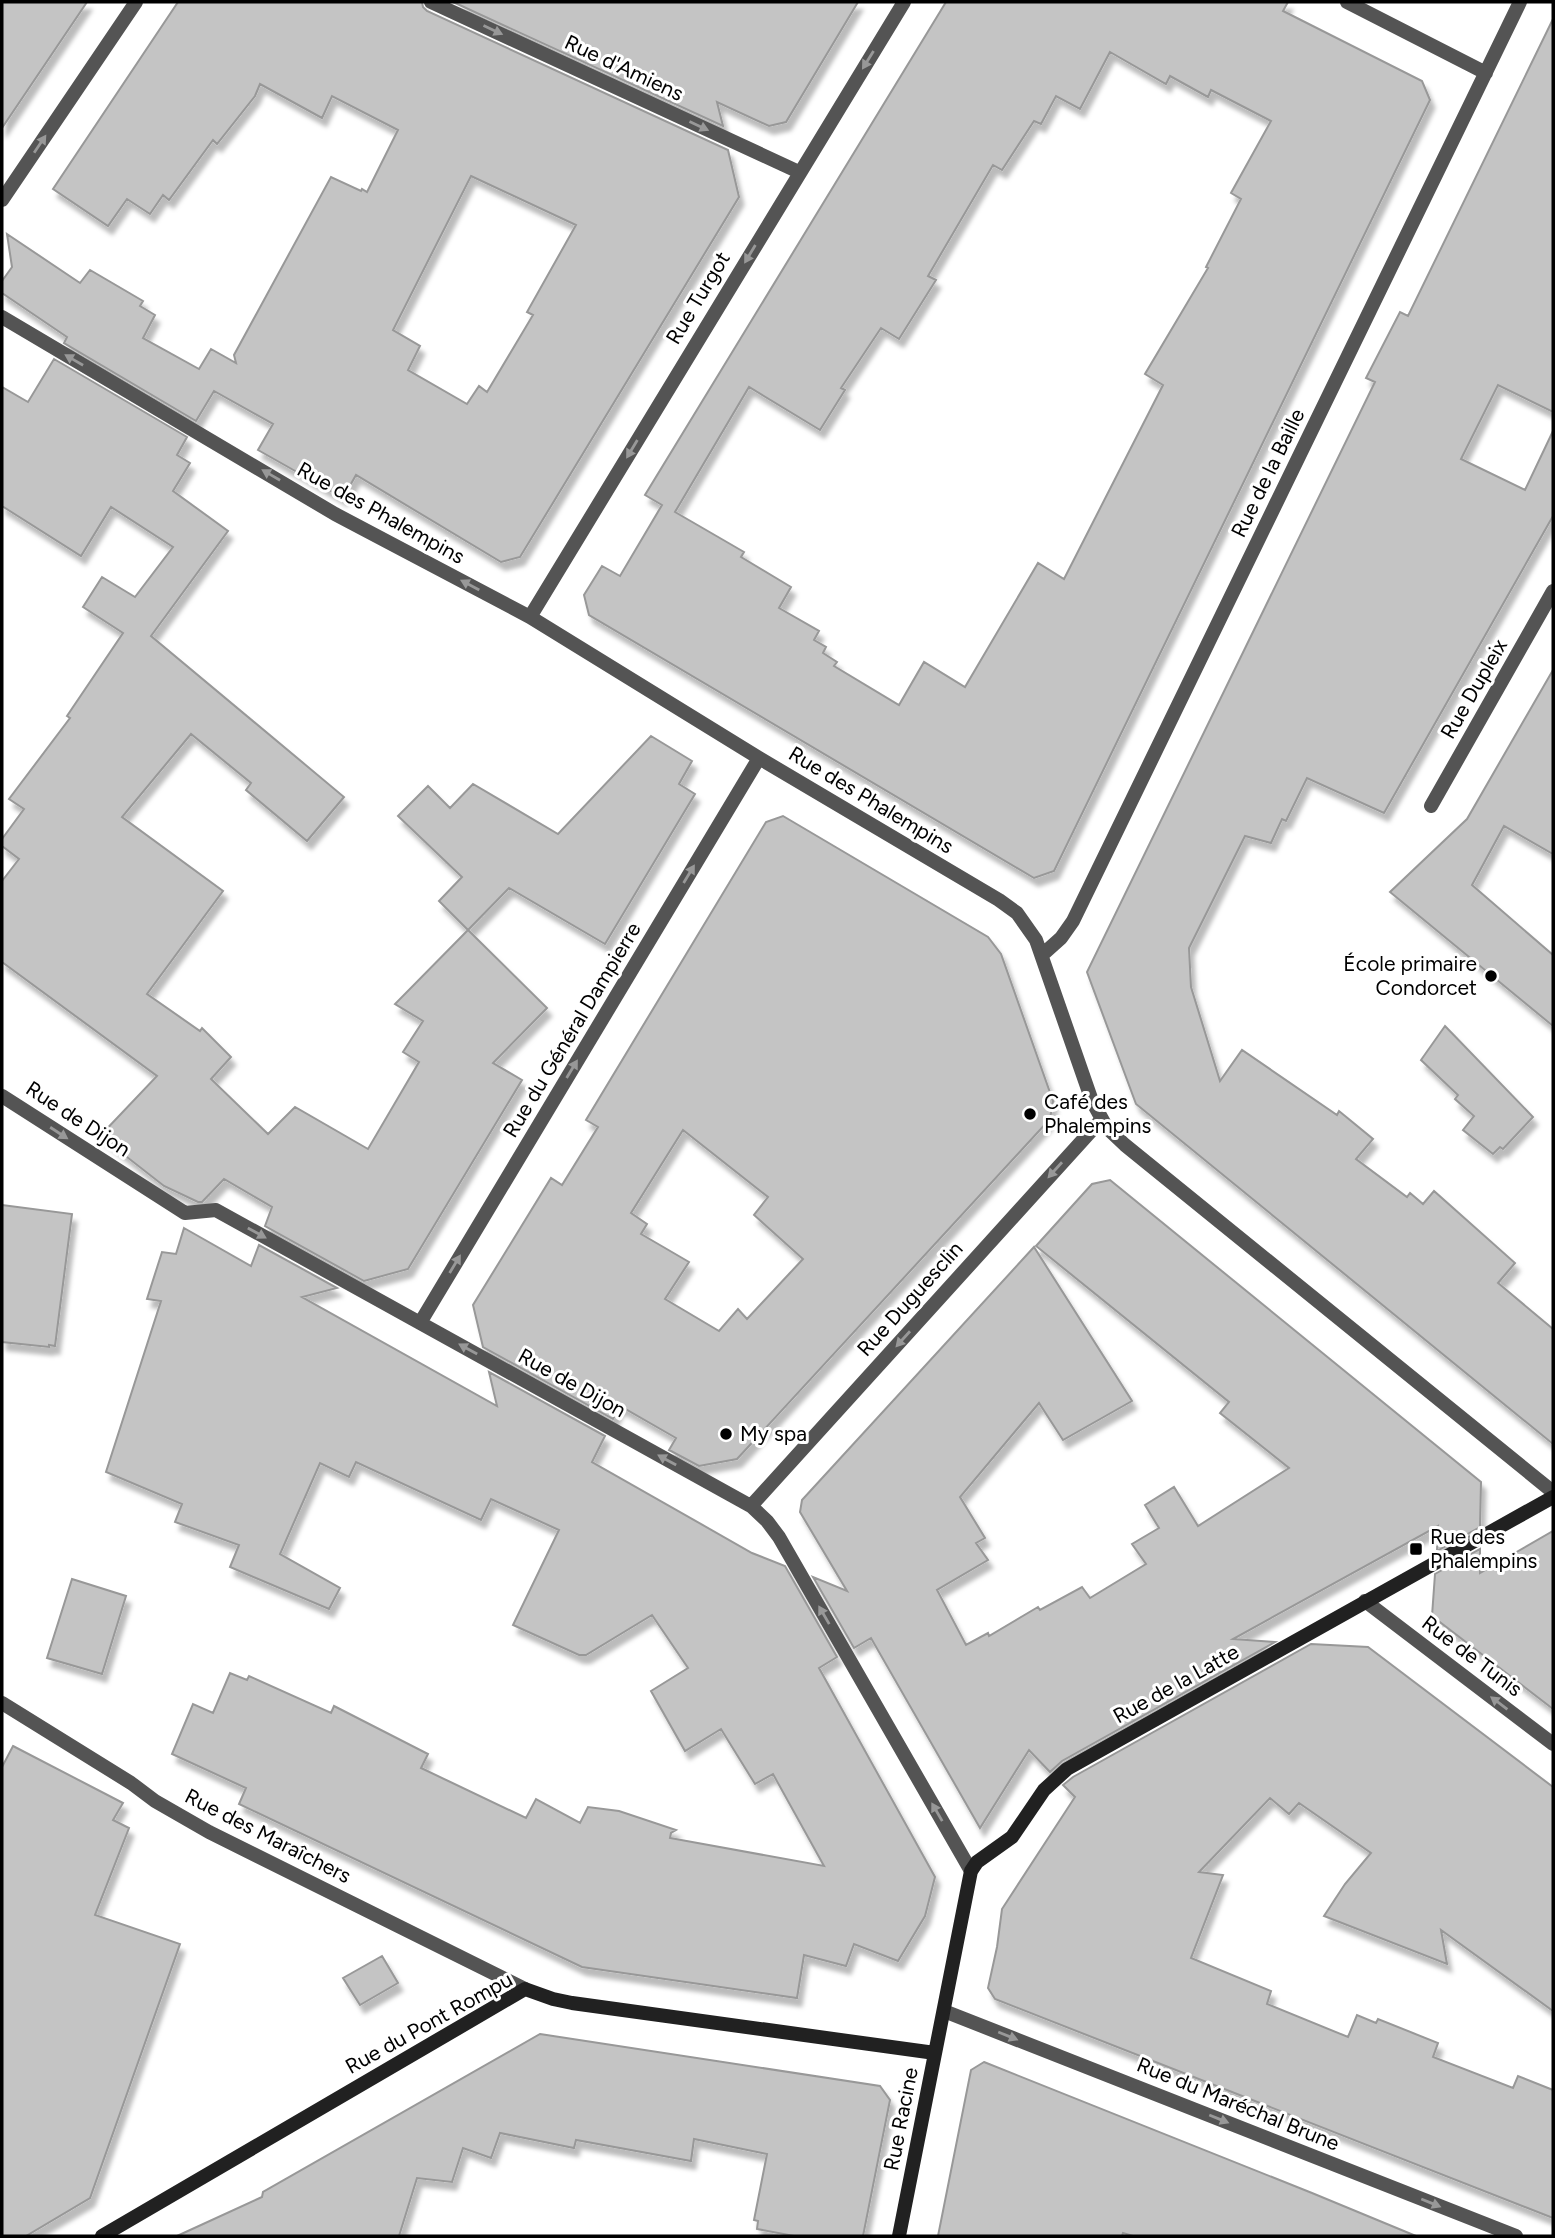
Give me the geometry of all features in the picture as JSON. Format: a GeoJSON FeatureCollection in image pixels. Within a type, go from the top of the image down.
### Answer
{"type":"FeatureCollection","features":[{"type":"Feature","properties":{"kind":"street"},"geometry":{"type":"LineString","coordinates":[[2,200],[136,2]]}},
{"type":"Feature","properties":{"kind":"street","name":"Rue d'Amiens"},"geometry":{"type":"LineString","coordinates":[[431,2],[799,172]]}},
{"type":"Feature","properties":{"kind":"street","name":"Rue Turgot"},"geometry":{"type":"LineString","coordinates":[[530,617],[904,2]]}},
{"type":"Feature","properties":{"kind":"street"},"geometry":{"type":"LineString","coordinates":[[1347,2],[1486,73]]}},
{"type":"Feature","properties":{"kind":"street","name":"Rue de la Baille"},"geometry":{"type":"LineString","coordinates":[[1042,955],[1061,938],[1073,921],[1520,2]]}},
{"type":"Feature","properties":{"kind":"street","name":"Rue des Phalempins"},"geometry":{"type":"LineString","coordinates":[[2,317],[335,514],[530,617],[759,758],[999,900],[1023,920],[1042,955],[1101,1120],[1125,1145],[1553,1492]]}},
{"type":"Feature","properties":{"kind":"street","name":"Rue Dupleix"},"geometry":{"type":"LineString","coordinates":[[1431,806],[1553,591]]}},
{"type":"Feature","properties":{"kind":"street","name":"Rue du Général Dampierre"},"geometry":{"type":"LineString","coordinates":[[420,1323],[759,758]]}},
{"type":"Feature","properties":{"kind":"street","name":"Rue de Dijon"},"geometry":{"type":"LineString","coordinates":[[2,1096],[185,1213],[216,1210],[751,1506],[779,1536],[971,1871]]}},
{"type":"Feature","properties":{"kind":"street","name":"Rue Duguesclin"},"geometry":{"type":"LineString","coordinates":[[751,1506],[1101,1120]]}},
{"type":"Feature","properties":{"kind":"street","name":"Rue de la Latte"},"geometry":{"type":"LineString","coordinates":[[971,1871],[977,1862],[1012,1837],[1044,1790],[1067,1769],[1553,1497]]}},
{"type":"Feature","properties":{"kind":"street","name":"Rue de Tunis"},"geometry":{"type":"LineString","coordinates":[[1365,1601],[1553,1744]]}},
{"type":"Feature","properties":{"kind":"street","name":"Rue des Maraîchers"},"geometry":{"type":"LineString","coordinates":[[2,1703],[131,1783],[155,1801],[209,1832],[525,1989]]}},
{"type":"Feature","properties":{"kind":"street"},"geometry":{"type":"LineString","coordinates":[[944,2011],[971,1871]]}},
{"type":"Feature","properties":{"kind":"street","name":"Rue du Pont Rompu"},"geometry":{"type":"LineString","coordinates":[[102,2236],[525,1989],[572,2003],[936,2053]]}},
{"type":"Feature","properties":{"kind":"street","name":"Rue Racine"},"geometry":{"type":"LineString","coordinates":[[899,2236],[944,2011]]}},
{"type":"Feature","properties":{"kind":"street","name":"Rue du Maréchal Brune"},"geometry":{"type":"LineString","coordinates":[[944,2011],[1516,2236]]}},
{"type":"Feature","properties":{"kind":"building"},"geometry":{"type":"Polygon","coordinates":[[[2,2],[87,2],[2,128],[2,2]]]}},
{"type":"Feature","properties":{"kind":"building"},"geometry":{"type":"Polygon","coordinates":[[[178,2],[422,2],[427,11],[728,150],[739,197],[520,557],[501,562],[356,475],[343,498],[258,450],[273,424],[214,391],[196,421],[64,343],[67,337],[2,293],[2,281],[12,267],[7,234],[80,283],[90,270],[143,301],[140,306],[155,315],[143,338],[199,369],[211,349],[236,363],[234,355],[331,177],[367,192],[398,130],[332,96],[322,118],[260,84],[255,96],[217,144],[213,140],[169,200],[163,195],[150,214],[127,199],[108,226],[53,189],[178,2]],[[471,176],[393,330],[420,346],[408,370],[467,404],[479,386],[487,392],[533,315],[527,312],[576,225],[471,176]]]}},
{"type":"Feature","properties":{"kind":"building"},"geometry":{"type":"Polygon","coordinates":[[[453,2],[858,2],[786,122],[769,126],[717,102],[723,126],[453,2]]]}},
{"type":"Feature","properties":{"kind":"building"},"geometry":{"type":"Polygon","coordinates":[[[946,2],[1288,2],[1283,11],[1422,81],[1430,100],[1054,871],[1034,878],[589,615],[584,595],[602,566],[620,576],[662,505],[645,495],[946,2]],[[1110,52],[1080,109],[1056,96],[1041,124],[1034,121],[1002,170],[993,165],[928,276],[936,280],[899,339],[881,328],[841,388],[845,390],[820,430],[749,387],[675,512],[744,552],[741,557],[791,587],[779,608],[819,631],[814,640],[826,647],[823,653],[837,662],[834,666],[899,705],[924,662],[965,687],[1038,563],[1064,579],[1163,385],[1145,374],[1208,268],[1206,267],[1241,199],[1231,193],[1271,121],[1211,90],[1208,97],[1170,76],[1166,84],[1110,52]]]}},
{"type":"Feature","properties":{"kind":"building"},"geometry":{"type":"Polygon","coordinates":[[[1553,19],[1553,412],[1498,385],[1461,459],[1525,490],[1553,431],[1553,516],[1384,813],[1307,778],[1286,821],[1282,819],[1271,843],[1245,836],[1189,948],[1191,987],[1220,1081],[1242,1050],[1337,1115],[1339,1111],[1373,1139],[1356,1159],[1407,1197],[1410,1193],[1423,1204],[1434,1191],[1515,1263],[1498,1283],[1553,1329],[1553,1444],[1136,1104],[1087,972],[1375,382],[1366,378],[1400,312],[1408,316],[1553,19]]]}},
{"type":"Feature","properties":{"kind":"building"},"geometry":{"type":"Polygon","coordinates":[[[54,359],[187,437],[177,455],[190,463],[173,491],[228,531],[151,636],[344,797],[307,841],[246,790],[251,783],[191,734],[122,817],[223,891],[147,994],[200,1031],[202,1028],[231,1057],[211,1079],[268,1134],[295,1107],[368,1149],[419,1062],[403,1052],[423,1021],[395,1004],[468,930],[547,1008],[493,1063],[522,1080],[408,1269],[364,1281],[265,1226],[272,1207],[224,1179],[202,1202],[164,1186],[100,1136],[157,1076],[2,962],[2,881],[19,859],[2,846],[2,839],[24,809],[9,799],[70,718],[67,716],[123,633],[83,607],[102,577],[135,597],[173,547],[111,507],[81,556],[2,506],[2,387],[28,402],[54,359]]]}},
{"type":"Feature","properties":{"kind":"building"},"geometry":{"type":"Polygon","coordinates":[[[1553,670],[1553,854],[1504,826],[1472,885],[1553,955],[1553,1026],[1390,892],[1467,819],[1553,670]]]}},
{"type":"Feature","properties":{"kind":"building"},"geometry":{"type":"Polygon","coordinates":[[[651,736],[692,761],[679,784],[695,794],[605,944],[509,888],[468,930],[439,901],[462,877],[398,816],[428,786],[450,808],[473,784],[558,834],[651,736]]]}},
{"type":"Feature","properties":{"kind":"building"},"geometry":{"type":"Polygon","coordinates":[[[783,816],[988,937],[1001,954],[1053,1101],[1050,1119],[737,1459],[699,1466],[669,1450],[676,1438],[620,1406],[613,1419],[483,1347],[473,1305],[551,1178],[562,1185],[598,1127],[586,1120],[766,822],[783,816]],[[683,1130],[631,1213],[647,1224],[641,1234],[689,1262],[665,1299],[719,1331],[738,1309],[747,1319],[803,1259],[754,1215],[768,1197],[683,1130]]]}},
{"type":"Feature","properties":{"kind":"building"},"geometry":{"type":"Polygon","coordinates":[[[1445,1026],[1533,1117],[1503,1149],[1500,1147],[1493,1154],[1463,1130],[1474,1116],[1455,1099],[1458,1095],[1421,1060],[1445,1026]]]}},
{"type":"Feature","properties":{"kind":"building"},"geometry":{"type":"Polygon","coordinates":[[[1110,1180],[1481,1482],[1480,1527],[1437,1551],[1438,1526],[1233,1639],[1275,1642],[1062,1761],[1050,1772],[1029,1750],[980,1828],[871,1638],[854,1648],[813,1577],[847,1591],[800,1512],[802,1500],[1034,1247],[1132,1401],[1063,1440],[1039,1403],[960,1497],[985,1538],[976,1543],[988,1560],[937,1590],[966,1645],[988,1633],[989,1636],[1038,1607],[1040,1610],[1082,1587],[1090,1598],[1146,1564],[1132,1544],[1159,1528],[1145,1505],[1174,1487],[1198,1526],[1289,1468],[1220,1413],[1229,1402],[1036,1246],[1092,1184],[1110,1180]]]}},
{"type":"Feature","properties":{"kind":"building"},"geometry":{"type":"Polygon","coordinates":[[[2,1205],[72,1214],[55,1346],[2,1342],[2,1205]]]}},
{"type":"Feature","properties":{"kind":"building"},"geometry":{"type":"Polygon","coordinates":[[[184,1228],[251,1266],[259,1245],[337,1288],[302,1297],[497,1406],[489,1372],[605,1436],[592,1462],[752,1553],[785,1566],[837,1657],[819,1668],[935,1877],[925,1916],[898,1961],[854,1944],[846,1966],[804,1955],[797,1998],[582,1967],[239,1804],[246,1788],[172,1754],[193,1704],[213,1713],[230,1673],[247,1680],[249,1676],[331,1713],[334,1706],[428,1754],[421,1768],[526,1818],[536,1799],[580,1823],[588,1807],[619,1811],[676,1830],[671,1833],[670,1838],[824,1866],[773,1774],[755,1784],[721,1729],[685,1751],[651,1691],[688,1668],[652,1615],[586,1655],[579,1655],[513,1625],[559,1530],[491,1499],[481,1520],[356,1462],[349,1477],[320,1463],[280,1554],[340,1588],[329,1609],[230,1567],[239,1545],[175,1522],[182,1504],[106,1472],[161,1301],[147,1299],[162,1252],[176,1254],[184,1228]]]}},
{"type":"Feature","properties":{"kind":"building"},"geometry":{"type":"Polygon","coordinates":[[[1553,1531],[1553,1709],[1432,1616],[1435,1574],[1480,1549],[1480,1573],[1553,1531]]]}},
{"type":"Feature","properties":{"kind":"building"},"geometry":{"type":"Polygon","coordinates":[[[72,1579],[126,1596],[102,1674],[47,1658],[72,1579]]]}},
{"type":"Feature","properties":{"kind":"building"},"geometry":{"type":"Polygon","coordinates":[[[1311,1644],[1368,1647],[1553,1787],[1553,2011],[1441,1930],[1447,1964],[1324,1916],[1345,1884],[1371,1853],[1299,1803],[1289,1814],[1270,1798],[1199,1872],[1223,1875],[1191,1958],[1271,1991],[1267,2004],[1348,2037],[1357,2015],[1376,2023],[1378,2019],[1438,2043],[1433,2057],[1513,2088],[1518,2076],[1553,2090],[1553,2218],[995,1999],[988,1988],[1002,1909],[1075,1797],[1063,1785],[1311,1644]]]}},
{"type":"Feature","properties":{"kind":"building"},"geometry":{"type":"Polygon","coordinates":[[[13,1746],[123,1803],[113,1820],[129,1828],[95,1915],[180,1944],[90,2198],[26,2236],[2,2236],[2,1767],[13,1746]]]}},
{"type":"Feature","properties":{"kind":"building"},"geometry":{"type":"Polygon","coordinates":[[[382,1956],[398,1983],[360,2005],[343,1978],[382,1956]]]}},
{"type":"Feature","properties":{"kind":"building"},"geometry":{"type":"Polygon","coordinates":[[[540,2034],[880,2086],[890,2100],[863,2236],[794,2236],[757,2229],[758,2221],[754,2220],[767,2154],[694,2139],[691,2161],[576,2140],[574,2148],[500,2133],[491,2158],[463,2148],[452,2182],[417,2178],[399,2236],[177,2236],[262,2197],[263,2192],[540,2034]]]}},
{"type":"Feature","properties":{"kind":"building"},"geometry":{"type":"Polygon","coordinates":[[[984,2062],[1416,2236],[1133,2236],[1123,2233],[1122,2236],[938,2236],[971,2070],[984,2062]]]}},
{"type":"Feature","properties":{"kind":"place","name":"École primaire Condorcet"},"geometry":{"type":"Point","coordinates":[1491,976]}},
{"type":"Feature","properties":{"kind":"place","name":"Café des Phalempins"},"geometry":{"type":"Point","coordinates":[1030,1114]}},
{"type":"Feature","properties":{"kind":"place","name":"My spa"},"geometry":{"type":"Point","coordinates":[726,1434]}},
{"type":"Feature","properties":{"kind":"place","name":"Rue des Phalempins"},"geometry":{"type":"Point","coordinates":[1416,1549]}}]}
